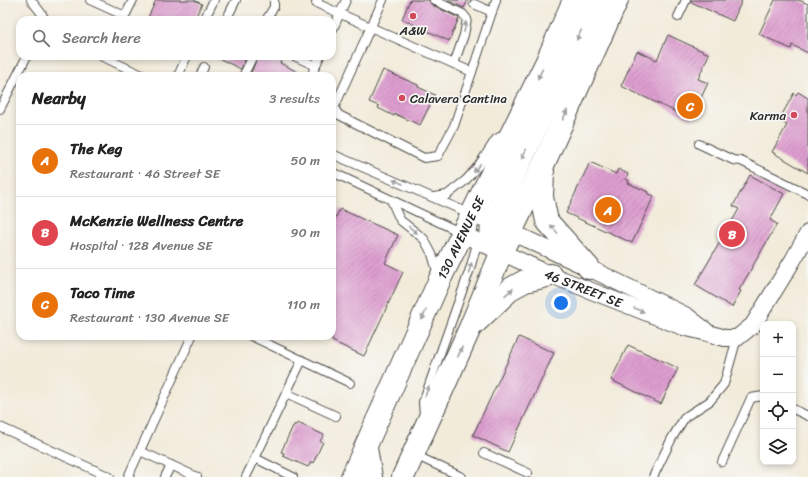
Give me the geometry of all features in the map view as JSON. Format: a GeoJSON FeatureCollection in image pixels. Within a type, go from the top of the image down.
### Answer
{"type":"FeatureCollection","features":[{"type":"Feature","properties":{"kind":"main road","name":"130 AVENUE SE"},"geometry":{"type":"LineString","coordinates":[[481,228],[512,130],[547,61],[574,0]]}},
{"type":"Feature","properties":{"kind":"main road"},"geometry":{"type":"LineString","coordinates":[[403,477],[470,328],[502,251],[481,228],[595,0]]}},
{"type":"Feature","properties":{"kind":"main road","name":"130 AVENUE SE"},"geometry":{"type":"LineString","coordinates":[[352,477],[440,280],[481,228],[544,163],[617,0]]}},
{"type":"Feature","properties":{"kind":"main road"},"geometry":{"type":"LineString","coordinates":[[544,163],[542,197],[547,221],[589,268]]}},
{"type":"Feature","properties":{"kind":"main road"},"geometry":{"type":"LineString","coordinates":[[470,328],[512,288],[525,281],[551,275]]}},
{"type":"Feature","properties":{"kind":"main road"},"geometry":{"type":"LineString","coordinates":[[366,448],[371,477]]}},
{"type":"Feature","properties":{"kind":"street","name":"46 STREET SE"},"geometry":{"type":"LineString","coordinates":[[481,228],[589,268],[687,316],[708,332]]}},
{"type":"Feature","properties":{"kind":"street"},"geometry":{"type":"LineString","coordinates":[[737,338],[753,325],[808,233]]}},
{"type":"Feature","properties":{"kind":"street","name":"46 STREET SE"},"geometry":{"type":"LineString","coordinates":[[502,251],[551,275],[683,327],[708,332],[725,338],[737,338]]}},
{"type":"Feature","properties":{"kind":"lane"},"geometry":{"type":"LineString","coordinates":[[31,0],[43,16]]}},
{"type":"Feature","properties":{"kind":"lane"},"geometry":{"type":"LineString","coordinates":[[90,0],[120,16]]}},
{"type":"Feature","properties":{"kind":"lane"},"geometry":{"type":"LineString","coordinates":[[125,16],[133,0]]}},
{"type":"Feature","properties":{"kind":"lane"},"geometry":{"type":"LineString","coordinates":[[206,16],[214,0]]}},
{"type":"Feature","properties":{"kind":"lane"},"geometry":{"type":"LineString","coordinates":[[228,16],[236,0]]}},
{"type":"Feature","properties":{"kind":"lane"},"geometry":{"type":"LineString","coordinates":[[268,16],[274,7],[274,0]]}},
{"type":"Feature","properties":{"kind":"lane"},"geometry":{"type":"LineString","coordinates":[[318,0],[316,3],[472,72]]}},
{"type":"Feature","properties":{"kind":"lane"},"geometry":{"type":"LineString","coordinates":[[336,22],[346,0]]}},
{"type":"Feature","properties":{"kind":"lane"},"geometry":{"type":"LineString","coordinates":[[336,104],[382,0]]}},
{"type":"Feature","properties":{"kind":"lane"},"geometry":{"type":"LineString","coordinates":[[434,0],[463,14],[467,19],[464,35],[454,64]]}},
{"type":"Feature","properties":{"kind":"lane"},"geometry":{"type":"LineString","coordinates":[[678,17],[686,0]]}},
{"type":"Feature","properties":{"kind":"lane"},"geometry":{"type":"LineString","coordinates":[[336,111],[339,115],[424,158],[438,156],[454,126],[492,4],[474,4]]}},
{"type":"Feature","properties":{"kind":"lane"},"geometry":{"type":"LineString","coordinates":[[19,72],[25,60]]}},
{"type":"Feature","properties":{"kind":"lane"},"geometry":{"type":"LineString","coordinates":[[110,60],[136,72]]}},
{"type":"Feature","properties":{"kind":"lane"},"geometry":{"type":"LineString","coordinates":[[180,72],[185,60]]}},
{"type":"Feature","properties":{"kind":"lane"},"geometry":{"type":"LineString","coordinates":[[245,72],[251,60]]}},
{"type":"Feature","properties":{"kind":"lane"},"geometry":{"type":"LineString","coordinates":[[303,60],[316,66]]}},
{"type":"Feature","properties":{"kind":"lane"},"geometry":{"type":"LineString","coordinates":[[313,72],[318,60]]}},
{"type":"Feature","properties":{"kind":"lane"},"geometry":{"type":"LineString","coordinates":[[202,72],[204,67]]}},
{"type":"Feature","properties":{"kind":"lane"},"geometry":{"type":"LineString","coordinates":[[0,110],[16,78]]}},
{"type":"Feature","properties":{"kind":"lane"},"geometry":{"type":"LineString","coordinates":[[434,197],[447,194],[466,180],[479,166],[496,139],[512,130]]}},
{"type":"Feature","properties":{"kind":"lane"},"geometry":{"type":"LineString","coordinates":[[699,144],[734,160],[741,161],[808,194]]}},
{"type":"Feature","properties":{"kind":"lane"},"geometry":{"type":"LineString","coordinates":[[336,156],[434,197],[481,228]]}},
{"type":"Feature","properties":{"kind":"lane"},"geometry":{"type":"LineString","coordinates":[[336,174],[391,200],[481,228]]}},
{"type":"Feature","properties":{"kind":"lane"},"geometry":{"type":"LineString","coordinates":[[391,200],[400,220],[424,240],[432,254],[440,280]]}},
{"type":"Feature","properties":{"kind":"lane"},"geometry":{"type":"LineString","coordinates":[[425,429],[423,402],[470,269],[481,228]]}},
{"type":"Feature","properties":{"kind":"lane"},"geometry":{"type":"LineString","coordinates":[[653,477],[672,438],[685,417],[710,401],[724,384],[737,338]]}},
{"type":"Feature","properties":{"kind":"lane"},"geometry":{"type":"LineString","coordinates":[[128,477],[190,340]]}},
{"type":"Feature","properties":{"kind":"lane"},"geometry":{"type":"LineString","coordinates":[[260,340],[350,383]]}},
{"type":"Feature","properties":{"kind":"lane"},"geometry":{"type":"LineString","coordinates":[[246,477],[302,360]]}},
{"type":"Feature","properties":{"kind":"lane"},"geometry":{"type":"LineString","coordinates":[[286,393],[336,416]]}},
{"type":"Feature","properties":{"kind":"lane"},"geometry":{"type":"LineString","coordinates":[[722,462],[751,398],[760,396]]}},
{"type":"Feature","properties":{"kind":"lane"},"geometry":{"type":"LineString","coordinates":[[796,410],[808,416]]}},
{"type":"Feature","properties":{"kind":"lane"},"geometry":{"type":"LineString","coordinates":[[0,427],[95,474],[110,477]]}},
{"type":"Feature","properties":{"kind":"lane"},"geometry":{"type":"LineString","coordinates":[[140,451],[197,477]]}},
{"type":"Feature","properties":{"kind":"lane"},"geometry":{"type":"LineString","coordinates":[[484,453],[528,473]]}},
{"type":"Feature","properties":{"kind":"lane"},"geometry":{"type":"LineString","coordinates":[[414,454],[462,477]]}},
{"type":"Feature","properties":{"kind":"lane"},"geometry":{"type":"LineString","coordinates":[[255,458],[293,477]]}},
{"type":"Feature","properties":{"kind":"lane"},"geometry":{"type":"LineString","coordinates":[[165,477],[171,465]]}},
{"type":"Feature","properties":{"kind":"building"},"geometry":{"type":"Polygon","coordinates":[[[156,0],[194,0],[202,4],[196,16],[149,16],[156,0]]]}},
{"type":"Feature","properties":{"kind":"building"},"geometry":{"type":"Polygon","coordinates":[[[410,0],[429,0],[432,5],[459,18],[449,41],[402,19],[410,0]]]}},
{"type":"Feature","properties":{"kind":"building"},"geometry":{"type":"Polygon","coordinates":[[[447,0],[468,0],[464,8],[447,0]]]}},
{"type":"Feature","properties":{"kind":"building"},"geometry":{"type":"Polygon","coordinates":[[[691,0],[742,0],[733,21],[691,2],[691,0]]]}},
{"type":"Feature","properties":{"kind":"building"},"geometry":{"type":"Polygon","coordinates":[[[775,0],[799,0],[808,4],[808,53],[792,45],[791,49],[759,34],[775,0]]]}},
{"type":"Feature","properties":{"kind":"building"},"geometry":{"type":"Polygon","coordinates":[[[668,35],[709,54],[698,79],[708,83],[691,119],[621,86],[637,51],[657,60],[668,35]]]}},
{"type":"Feature","properties":{"kind":"building"},"geometry":{"type":"Polygon","coordinates":[[[222,60],[245,60],[241,69],[222,60]]]}},
{"type":"Feature","properties":{"kind":"building"},"geometry":{"type":"Polygon","coordinates":[[[256,60],[282,60],[280,63],[298,72],[251,72],[256,60]]]}},
{"type":"Feature","properties":{"kind":"building","name":"Calavera Cantina"},"geometry":{"type":"Polygon","coordinates":[[[383,70],[418,85],[418,87],[435,95],[420,125],[395,114],[394,116],[378,108],[379,106],[369,102],[383,70]]]}},
{"type":"Feature","properties":{"kind":"building"},"geometry":{"type":"Polygon","coordinates":[[[798,92],[808,98],[808,173],[772,152],[787,125],[779,120],[794,93],[796,95],[798,92]]]}},
{"type":"Feature","properties":{"kind":"building"},"geometry":{"type":"Polygon","coordinates":[[[590,162],[616,174],[618,169],[628,174],[626,179],[629,181],[628,183],[654,196],[632,243],[566,213],[590,162]]]}},
{"type":"Feature","properties":{"kind":"building"},"geometry":{"type":"Polygon","coordinates":[[[750,175],[784,194],[770,220],[777,224],[739,290],[741,291],[732,307],[695,285],[739,209],[733,206],[750,175]]]}},
{"type":"Feature","properties":{"kind":"building"},"geometry":{"type":"Polygon","coordinates":[[[340,209],[398,235],[385,263],[403,272],[364,356],[332,341],[336,340],[336,217],[340,209]]]}},
{"type":"Feature","properties":{"kind":"building"},"geometry":{"type":"Polygon","coordinates":[[[519,337],[554,353],[508,452],[473,435],[519,337]]]}},
{"type":"Feature","properties":{"kind":"building"},"geometry":{"type":"Polygon","coordinates":[[[628,345],[678,368],[661,404],[611,380],[628,345]]]}},
{"type":"Feature","properties":{"kind":"building"},"geometry":{"type":"Polygon","coordinates":[[[298,423],[324,435],[320,441],[323,442],[313,463],[311,462],[308,467],[283,456],[284,453],[281,452],[293,426],[295,424],[297,425],[298,423]]]}},
{"type":"Feature","properties":{"kind":"place","name":"A&W"},"geometry":{"type":"Point","coordinates":[413,16]}},
{"type":"Feature","properties":{"kind":"place","name":"Calavera Cantina"},"geometry":{"type":"Point","coordinates":[402,98]}},
{"type":"Feature","properties":{"kind":"place","name":"Taco Time"},"geometry":{"type":"Point","coordinates":[690,106]}},
{"type":"Feature","properties":{"kind":"place","name":"Karma"},"geometry":{"type":"Point","coordinates":[794,115]}},
{"type":"Feature","properties":{"kind":"place","name":"The Keg"},"geometry":{"type":"Point","coordinates":[608,210]}},
{"type":"Feature","properties":{"kind":"place","name":"McKenzie Wellness Centre"},"geometry":{"type":"Point","coordinates":[732,234]}}]}
